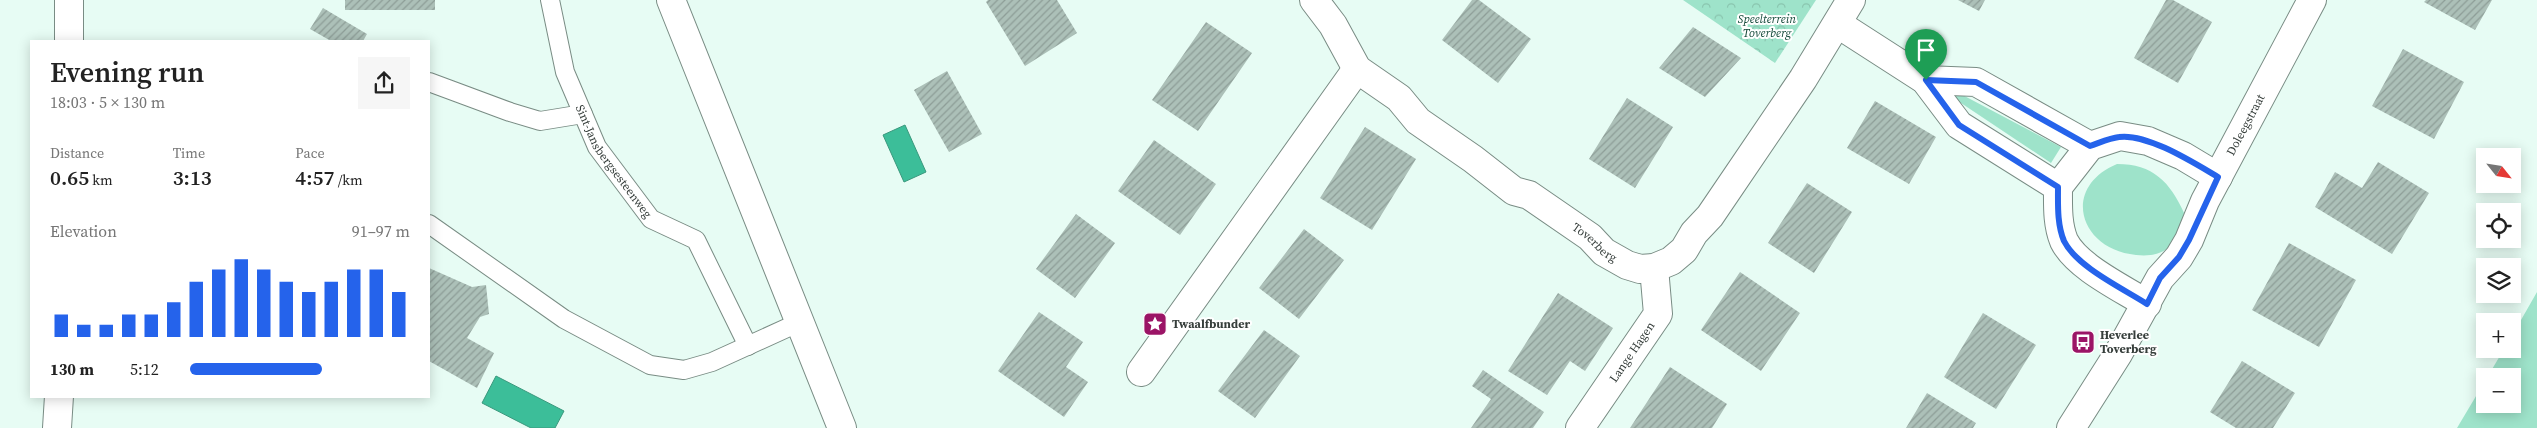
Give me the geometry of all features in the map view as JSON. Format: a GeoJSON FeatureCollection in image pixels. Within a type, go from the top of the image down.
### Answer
{"type":"FeatureCollection","features":[{"type":"Feature","properties":{"kind":"street"},"geometry":{"type":"LineString","coordinates":[[69,0],[69,40]]}},
{"type":"Feature","properties":{"kind":"street"},"geometry":{"type":"LineString","coordinates":[[671,0],[842,428]]}},
{"type":"Feature","properties":{"kind":"street","name":"Toverberg"},"geometry":{"type":"LineString","coordinates":[[1314,0],[1333,25],[1357,69],[1399,98],[1418,121],[1473,159],[1514,191],[1529,195],[1590,237],[1604,252],[1627,265],[1640,269],[1654,268]]}},
{"type":"Feature","properties":{"kind":"street"},"geometry":{"type":"LineString","coordinates":[[1654,268],[1671,261],[1684,250],[1694,233],[1710,216],[1838,24],[1851,0]]}},
{"type":"Feature","properties":{"kind":"street","name":"Doleegstraat"},"geometry":{"type":"LineString","coordinates":[[2071,428],[2147,304],[2160,278],[2179,257],[2189,240],[2218,177],[2312,0]]}},
{"type":"Feature","properties":{"kind":"street"},"geometry":{"type":"LineString","coordinates":[[1838,24],[1926,80],[1959,125],[2058,187]]}},
{"type":"Feature","properties":{"kind":"street"},"geometry":{"type":"LineString","coordinates":[[1141,372],[1357,69]]}},
{"type":"Feature","properties":{"kind":"street"},"geometry":{"type":"LineString","coordinates":[[1926,80],[1976,82],[2090,146]]}},
{"type":"Feature","properties":{"kind":"street"},"geometry":{"type":"LineString","coordinates":[[2147,304],[2092,269],[2074,254],[2064,241],[2059,223],[2058,187],[2090,146],[2120,136],[2148,141],[2183,156],[2218,177]]}},
{"type":"Feature","properties":{"kind":"street","name":"Lange Hagen"},"geometry":{"type":"LineString","coordinates":[[1580,428],[1658,314],[1654,268]]}},
{"type":"Feature","properties":{"kind":"street"},"geometry":{"type":"LineString","coordinates":[[57,428],[59,398]]}},
{"type":"Feature","properties":{"kind":"lane","name":"Sint-Jansbergsesteenweg"},"geometry":{"type":"LineString","coordinates":[[550,0],[565,72],[597,147],[652,220],[696,240],[748,346]]}},
{"type":"Feature","properties":{"kind":"lane"},"geometry":{"type":"LineString","coordinates":[[430,82],[540,121],[583,114]]}},
{"type":"Feature","properties":{"kind":"lane"},"geometry":{"type":"LineString","coordinates":[[430,225],[564,319],[650,365],[684,370],[712,362],[800,322]]}},
{"type":"Feature","properties":{"kind":"green space","name":"Speelterrein Toverberg"},"geometry":{"type":"Polygon","coordinates":[[[1683,0],[1816,0],[1775,63],[1683,0]]]}},
{"type":"Feature","properties":{"kind":"green space"},"geometry":{"type":"Polygon","coordinates":[[[1955,91],[2061,147],[2051,163],[1952,97],[1955,91]]]}},
{"type":"Feature","properties":{"kind":"green space"},"geometry":{"type":"Polygon","coordinates":[[[2117,164],[2141,167],[2150,171],[2166,184],[2179,202],[2184,213],[2181,224],[2174,240],[2164,251],[2156,254],[2136,255],[2117,251],[2101,242],[2090,230],[2084,217],[2083,202],[2088,188],[2099,175],[2117,164]]]}},
{"type":"Feature","properties":{"kind":"green space"},"geometry":{"type":"Polygon","coordinates":[[[2537,292],[2537,428],[2457,428],[2476,396],[2476,413],[2521,413],[2521,368],[2493,368],[2499,358],[2521,358],[2521,320],[2537,292]]]}},
{"type":"Feature","properties":{"kind":"shaded area"},"geometry":{"type":"Polygon","coordinates":[[[905,125],[926,172],[904,182],[883,135],[905,125]]]}},
{"type":"Feature","properties":{"kind":"shaded area"},"geometry":{"type":"Polygon","coordinates":[[[496,376],[564,411],[555,428],[531,428],[482,403],[496,376]]]}},
{"type":"Feature","properties":{"kind":"building"},"geometry":{"type":"Polygon","coordinates":[[[345,0],[435,0],[435,10],[345,10],[345,0]]]}},
{"type":"Feature","properties":{"kind":"building"},"geometry":{"type":"Polygon","coordinates":[[[988,0],[1057,0],[1077,33],[1025,66],[986,2],[988,0]]]}},
{"type":"Feature","properties":{"kind":"building"},"geometry":{"type":"Polygon","coordinates":[[[1472,0],[1479,0],[1531,39],[1498,83],[1442,40],[1472,0]]]}},
{"type":"Feature","properties":{"kind":"building"},"geometry":{"type":"Polygon","coordinates":[[[1958,0],[1985,0],[1979,11],[1958,0]]]}},
{"type":"Feature","properties":{"kind":"building"},"geometry":{"type":"Polygon","coordinates":[[[2166,0],[2173,0],[2212,22],[2178,83],[2134,58],[2166,0]]]}},
{"type":"Feature","properties":{"kind":"building"},"geometry":{"type":"Polygon","coordinates":[[[2426,0],[2492,0],[2475,30],[2424,2],[2426,0]]]}},
{"type":"Feature","properties":{"kind":"building"},"geometry":{"type":"Polygon","coordinates":[[[323,8],[367,34],[364,40],[329,40],[310,29],[323,8]]]}},
{"type":"Feature","properties":{"kind":"building"},"geometry":{"type":"Polygon","coordinates":[[[1206,22],[1252,53],[1198,131],[1152,100],[1206,22]]]}},
{"type":"Feature","properties":{"kind":"building"},"geometry":{"type":"Polygon","coordinates":[[[1693,27],[1741,58],[1705,97],[1659,68],[1693,27]]]}},
{"type":"Feature","properties":{"kind":"building"},"geometry":{"type":"Polygon","coordinates":[[[2403,49],[2464,82],[2434,139],[2372,106],[2403,49]]]}},
{"type":"Feature","properties":{"kind":"building"},"geometry":{"type":"Polygon","coordinates":[[[947,71],[982,134],[949,152],[914,90],[947,71]]]}},
{"type":"Feature","properties":{"kind":"building"},"geometry":{"type":"Polygon","coordinates":[[[1627,98],[1673,127],[1635,188],[1589,159],[1627,98]]]}},
{"type":"Feature","properties":{"kind":"building"},"geometry":{"type":"Polygon","coordinates":[[[1875,101],[1936,137],[1909,184],[1847,148],[1875,101]]]}},
{"type":"Feature","properties":{"kind":"building"},"geometry":{"type":"Polygon","coordinates":[[[1365,127],[1416,159],[1372,230],[1320,198],[1365,127]]]}},
{"type":"Feature","properties":{"kind":"building"},"geometry":{"type":"Polygon","coordinates":[[[1154,140],[1216,184],[1180,235],[1118,191],[1154,140]]]}},
{"type":"Feature","properties":{"kind":"building"},"geometry":{"type":"Polygon","coordinates":[[[2378,162],[2429,193],[2392,254],[2315,207],[2335,172],[2362,188],[2378,162]]]}},
{"type":"Feature","properties":{"kind":"building"},"geometry":{"type":"Polygon","coordinates":[[[1807,183],[1852,212],[1814,273],[1768,243],[1807,183]]]}},
{"type":"Feature","properties":{"kind":"building"},"geometry":{"type":"Polygon","coordinates":[[[1076,214],[1115,243],[1075,298],[1036,269],[1076,214]]]}},
{"type":"Feature","properties":{"kind":"building"},"geometry":{"type":"Polygon","coordinates":[[[1304,229],[1344,260],[1299,319],[1259,288],[1304,229]]]}},
{"type":"Feature","properties":{"kind":"building"},"geometry":{"type":"Polygon","coordinates":[[[2289,243],[2356,280],[2319,347],[2252,310],[2289,243]]]}},
{"type":"Feature","properties":{"kind":"building"},"geometry":{"type":"Polygon","coordinates":[[[430,268],[472,287],[486,285],[489,314],[480,317],[467,338],[494,353],[477,388],[430,362],[430,268]]]}},
{"type":"Feature","properties":{"kind":"building"},"geometry":{"type":"Polygon","coordinates":[[[1740,272],[1800,313],[1761,371],[1701,330],[1740,272]]]}},
{"type":"Feature","properties":{"kind":"building"},"geometry":{"type":"Polygon","coordinates":[[[1558,293],[1613,328],[1585,371],[1570,361],[1547,395],[1508,371],[1558,293]]]}},
{"type":"Feature","properties":{"kind":"building"},"geometry":{"type":"Polygon","coordinates":[[[1039,312],[1083,342],[1066,367],[1088,382],[1064,417],[998,371],[1039,312]]]}},
{"type":"Feature","properties":{"kind":"building"},"geometry":{"type":"Polygon","coordinates":[[[1983,313],[2036,345],[1996,409],[1944,377],[1983,313]]]}},
{"type":"Feature","properties":{"kind":"building"},"geometry":{"type":"Polygon","coordinates":[[[1264,330],[1300,356],[1255,418],[1218,391],[1264,330]]]}},
{"type":"Feature","properties":{"kind":"building"},"geometry":{"type":"Polygon","coordinates":[[[2242,361],[2295,393],[2273,428],[2236,428],[2210,412],[2242,361]]]}},
{"type":"Feature","properties":{"kind":"building"},"geometry":{"type":"Polygon","coordinates":[[[1670,367],[1727,404],[1712,428],[1630,428],[1670,367]]]}},
{"type":"Feature","properties":{"kind":"building"},"geometry":{"type":"Polygon","coordinates":[[[1483,370],[1544,412],[1533,428],[1471,428],[1491,399],[1472,386],[1483,370]]]}},
{"type":"Feature","properties":{"kind":"building"},"geometry":{"type":"Polygon","coordinates":[[[1927,393],[1976,423],[1973,428],[1906,428],[1927,393]]]}},
{"type":"Feature","properties":{"kind":"place","name":"Twaalfbunder"},"geometry":{"type":"Point","coordinates":[1155,324]}},
{"type":"Feature","properties":{"kind":"place","name":"Heverlee Toverberg"},"geometry":{"type":"Point","coordinates":[2083,342]}},
{"type":"Feature","properties":{"kind":"route"},"geometry":{"type":"LineString","coordinates":[[1926,80],[1976,82],[2090,146],[2120,136],[2148,141],[2183,156],[2218,177],[2205,201],[2198,223],[2189,240],[2179,257],[2160,278],[2147,304],[2082,262],[2064,241],[2059,223],[2058,187],[1959,125],[1926,80]]}}]}
